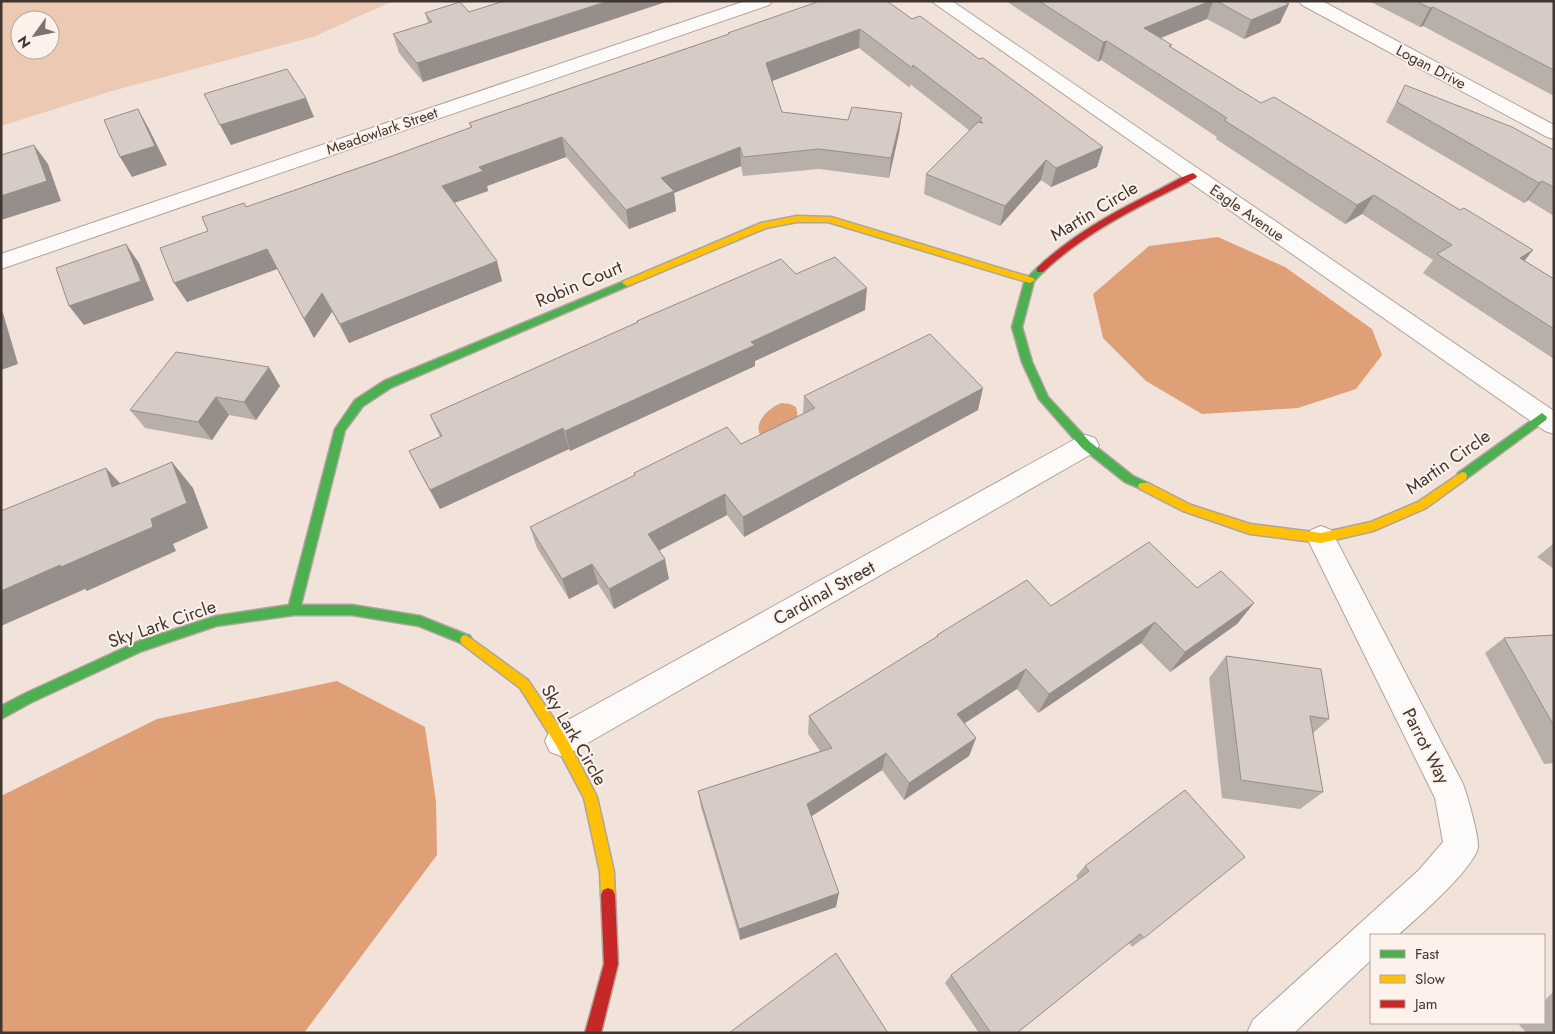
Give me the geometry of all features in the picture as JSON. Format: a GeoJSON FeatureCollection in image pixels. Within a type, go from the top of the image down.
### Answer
{"type":"FeatureCollection","features":[{"type":"Feature","properties":{"kind":"street","name":"Meadowlark Street"},"geometry":{"type":"LineString","coordinates":[[1,262],[763,1]]}},
{"type":"Feature","properties":{"kind":"street","name":"Eagle Avenue"},"geometry":{"type":"LineString","coordinates":[[940,1],[1548,421]]}},
{"type":"Feature","properties":{"kind":"street","name":"Logan Drive"},"geometry":{"type":"LineString","coordinates":[[1308,1],[1554,133]]}},
{"type":"Feature","properties":{"kind":"street","name":"Martin Circle"},"geometry":{"type":"LineString","coordinates":[[1193,176],[1094,228],[1055,254],[1030,280],[1017,327],[1027,362],[1044,400],[1086,445],[1129,479],[1187,508],[1250,529],[1321,538],[1373,526],[1422,505],[1548,421]]}},
{"type":"Feature","properties":{"kind":"street","name":"Robin Court"},"geometry":{"type":"LineString","coordinates":[[294,610],[340,429],[359,403],[388,384],[764,225],[797,219],[828,220],[1030,280]]}},
{"type":"Feature","properties":{"kind":"street","name":"Cardinal Street"},"geometry":{"type":"LineString","coordinates":[[561,741],[1086,445]]}},
{"type":"Feature","properties":{"kind":"street","name":"Parrot Way"},"geometry":{"type":"LineString","coordinates":[[1321,538],[1451,795],[1460,847],[1431,882],[1374,934]]}},
{"type":"Feature","properties":{"kind":"street","name":"Sky Lark Circle"},"geometry":{"type":"LineString","coordinates":[[1,713],[28,698],[139,646],[216,621],[294,610],[352,610],[420,621],[466,640],[524,684],[561,741],[590,797],[607,872],[611,964],[593,1033]]}},
{"type":"Feature","properties":{"kind":"street","name":"Parrot Way"},"geometry":{"type":"LineString","coordinates":[[1266,1033],[1370,938]]}},
{"type":"Feature","properties":{"kind":"shaded area"},"geometry":{"type":"Polygon","coordinates":[[[1,1],[393,1],[313,37],[112,91],[1,126],[1,1]]]}},
{"type":"Feature","properties":{"kind":"shaded area"},"geometry":{"type":"Polygon","coordinates":[[[1218,237],[1285,267],[1372,329],[1382,355],[1356,389],[1298,408],[1202,414],[1146,381],[1103,338],[1093,294],[1149,246],[1218,237]]]}},
{"type":"Feature","properties":{"kind":"shaded area"},"geometry":{"type":"Polygon","coordinates":[[[781,403],[796,407],[798,418],[761,436],[759,426],[763,416],[781,403]]]}},
{"type":"Feature","properties":{"kind":"shaded area"},"geometry":{"type":"Polygon","coordinates":[[[337,681],[425,727],[436,801],[437,855],[304,1033],[1,1033],[1,796],[157,719],[337,681]]]}},
{"type":"Feature","properties":{"kind":"building"},"geometry":{"type":"Polygon","coordinates":[[[504,1],[608,1],[417,63],[393,34],[432,22],[425,13],[460,2],[469,12],[504,1]]]}},
{"type":"Feature","properties":{"kind":"building"},"geometry":{"type":"Polygon","coordinates":[[[820,1],[887,1],[912,19],[920,16],[979,59],[983,58],[1103,147],[1056,168],[1046,160],[1005,206],[926,174],[978,122],[983,123],[980,120],[982,118],[913,65],[912,68],[860,29],[766,63],[782,112],[848,120],[852,107],[902,113],[891,158],[819,149],[743,157],[740,147],[661,178],[674,191],[626,210],[562,137],[479,167],[483,171],[442,186],[497,261],[340,324],[322,293],[304,319],[267,249],[174,283],[160,248],[208,231],[202,217],[244,203],[246,207],[376,162],[472,127],[469,123],[820,1]]]}},
{"type":"Feature","properties":{"kind":"building"},"geometry":{"type":"Polygon","coordinates":[[[1039,1],[1210,1],[1144,28],[1172,45],[1169,46],[1261,103],[1274,97],[1460,210],[1464,208],[1533,250],[1520,258],[1554,279],[1554,329],[1437,254],[1452,245],[1374,195],[1357,205],[1224,120],[1227,118],[1107,41],[1103,42],[1039,1]]]}},
{"type":"Feature","properties":{"kind":"building"},"geometry":{"type":"Polygon","coordinates":[[[1217,1],[1283,1],[1289,4],[1251,20],[1217,1]]]}},
{"type":"Feature","properties":{"kind":"building"},"geometry":{"type":"Polygon","coordinates":[[[1416,1],[1554,1],[1554,70],[1433,7],[1430,8],[1416,1]]]}},
{"type":"Feature","properties":{"kind":"building"},"geometry":{"type":"Polygon","coordinates":[[[287,69],[306,98],[220,125],[204,94],[287,69]]]}},
{"type":"Feature","properties":{"kind":"building"},"geometry":{"type":"Polygon","coordinates":[[[1405,85],[1512,127],[1554,150],[1554,187],[1542,181],[1539,183],[1397,102],[1405,85]]]}},
{"type":"Feature","properties":{"kind":"building"},"geometry":{"type":"Polygon","coordinates":[[[138,109],[155,146],[120,157],[104,120],[138,109]]]}},
{"type":"Feature","properties":{"kind":"building"},"geometry":{"type":"Polygon","coordinates":[[[34,145],[47,181],[1,196],[1,155],[34,145]]]}},
{"type":"Feature","properties":{"kind":"building"},"geometry":{"type":"Polygon","coordinates":[[[126,244],[141,281],[69,306],[56,268],[126,244]]]}},
{"type":"Feature","properties":{"kind":"building"},"geometry":{"type":"Polygon","coordinates":[[[835,257],[867,288],[751,342],[755,345],[565,431],[563,428],[430,490],[409,451],[442,436],[430,415],[637,321],[781,259],[796,274],[835,257]]]}},
{"type":"Feature","properties":{"kind":"building"},"geometry":{"type":"Polygon","coordinates":[[[930,334],[983,388],[743,517],[725,494],[648,534],[665,559],[609,589],[592,564],[562,579],[530,527],[727,427],[741,444],[815,408],[804,396],[930,334]]]}},
{"type":"Feature","properties":{"kind":"building"},"geometry":{"type":"Polygon","coordinates":[[[176,352],[269,367],[244,402],[216,397],[198,422],[130,410],[176,352]]]}},
{"type":"Feature","properties":{"kind":"building"},"geometry":{"type":"Polygon","coordinates":[[[172,462],[187,503],[151,519],[153,527],[1,591],[1,511],[106,468],[112,487],[172,462]]]}},
{"type":"Feature","properties":{"kind":"building"},"geometry":{"type":"Polygon","coordinates":[[[1149,542],[1197,588],[1221,571],[1254,603],[1185,652],[1155,622],[1049,694],[1026,669],[957,714],[976,738],[909,783],[886,753],[807,804],[839,893],[739,929],[698,791],[832,748],[809,716],[1027,580],[1051,606],[1149,542]]]}},
{"type":"Feature","properties":{"kind":"building"},"geometry":{"type":"Polygon","coordinates":[[[1554,635],[1554,726],[1504,638],[1554,635]]]}},
{"type":"Feature","properties":{"kind":"building"},"geometry":{"type":"Polygon","coordinates":[[[1226,656],[1321,669],[1329,719],[1310,716],[1323,792],[1241,780],[1226,656]]]}},
{"type":"Feature","properties":{"kind":"building"},"geometry":{"type":"Polygon","coordinates":[[[1185,790],[1245,857],[1144,938],[1140,934],[1017,1033],[991,1033],[951,975],[1089,871],[1085,866],[1185,790]]]}},
{"type":"Feature","properties":{"kind":"building"},"geometry":{"type":"Polygon","coordinates":[[[836,953],[888,1033],[729,1033],[836,953]]]}},
{"type":"Feature","properties":{"kind":"traffic: fast"},"geometry":{"type":"LineString","coordinates":[[1040,270],[1030,280],[1017,327],[1027,362],[1044,399],[1086,445],[1129,479],[1144,486]]}},
{"type":"Feature","properties":{"kind":"traffic: fast"},"geometry":{"type":"LineString","coordinates":[[294,610],[340,429],[359,403],[388,384],[627,283]]}},
{"type":"Feature","properties":{"kind":"traffic: fast"},"geometry":{"type":"LineString","coordinates":[[1462,476],[1542,417]]}},
{"type":"Feature","properties":{"kind":"traffic: fast"},"geometry":{"type":"LineString","coordinates":[[1,713],[28,698],[139,647],[216,621],[294,610],[352,610],[420,621],[466,640]]}},
{"type":"Feature","properties":{"kind":"traffic: slow"},"geometry":{"type":"LineString","coordinates":[[627,283],[764,225],[797,219],[828,219],[1030,280]]}},
{"type":"Feature","properties":{"kind":"traffic: slow"},"geometry":{"type":"LineString","coordinates":[[1144,486],[1187,508],[1250,529],[1321,538],[1373,526],[1422,505],[1462,476]]}},
{"type":"Feature","properties":{"kind":"traffic: slow"},"geometry":{"type":"LineString","coordinates":[[466,640],[524,684],[561,741],[590,797],[607,872],[608,895]]}},
{"type":"Feature","properties":{"kind":"traffic: jam"},"geometry":{"type":"LineString","coordinates":[[1040,270],[1056,255],[1093,228],[1193,176]]}},
{"type":"Feature","properties":{"kind":"traffic: jam"},"geometry":{"type":"LineString","coordinates":[[593,1033],[611,964],[608,895]]}}]}
